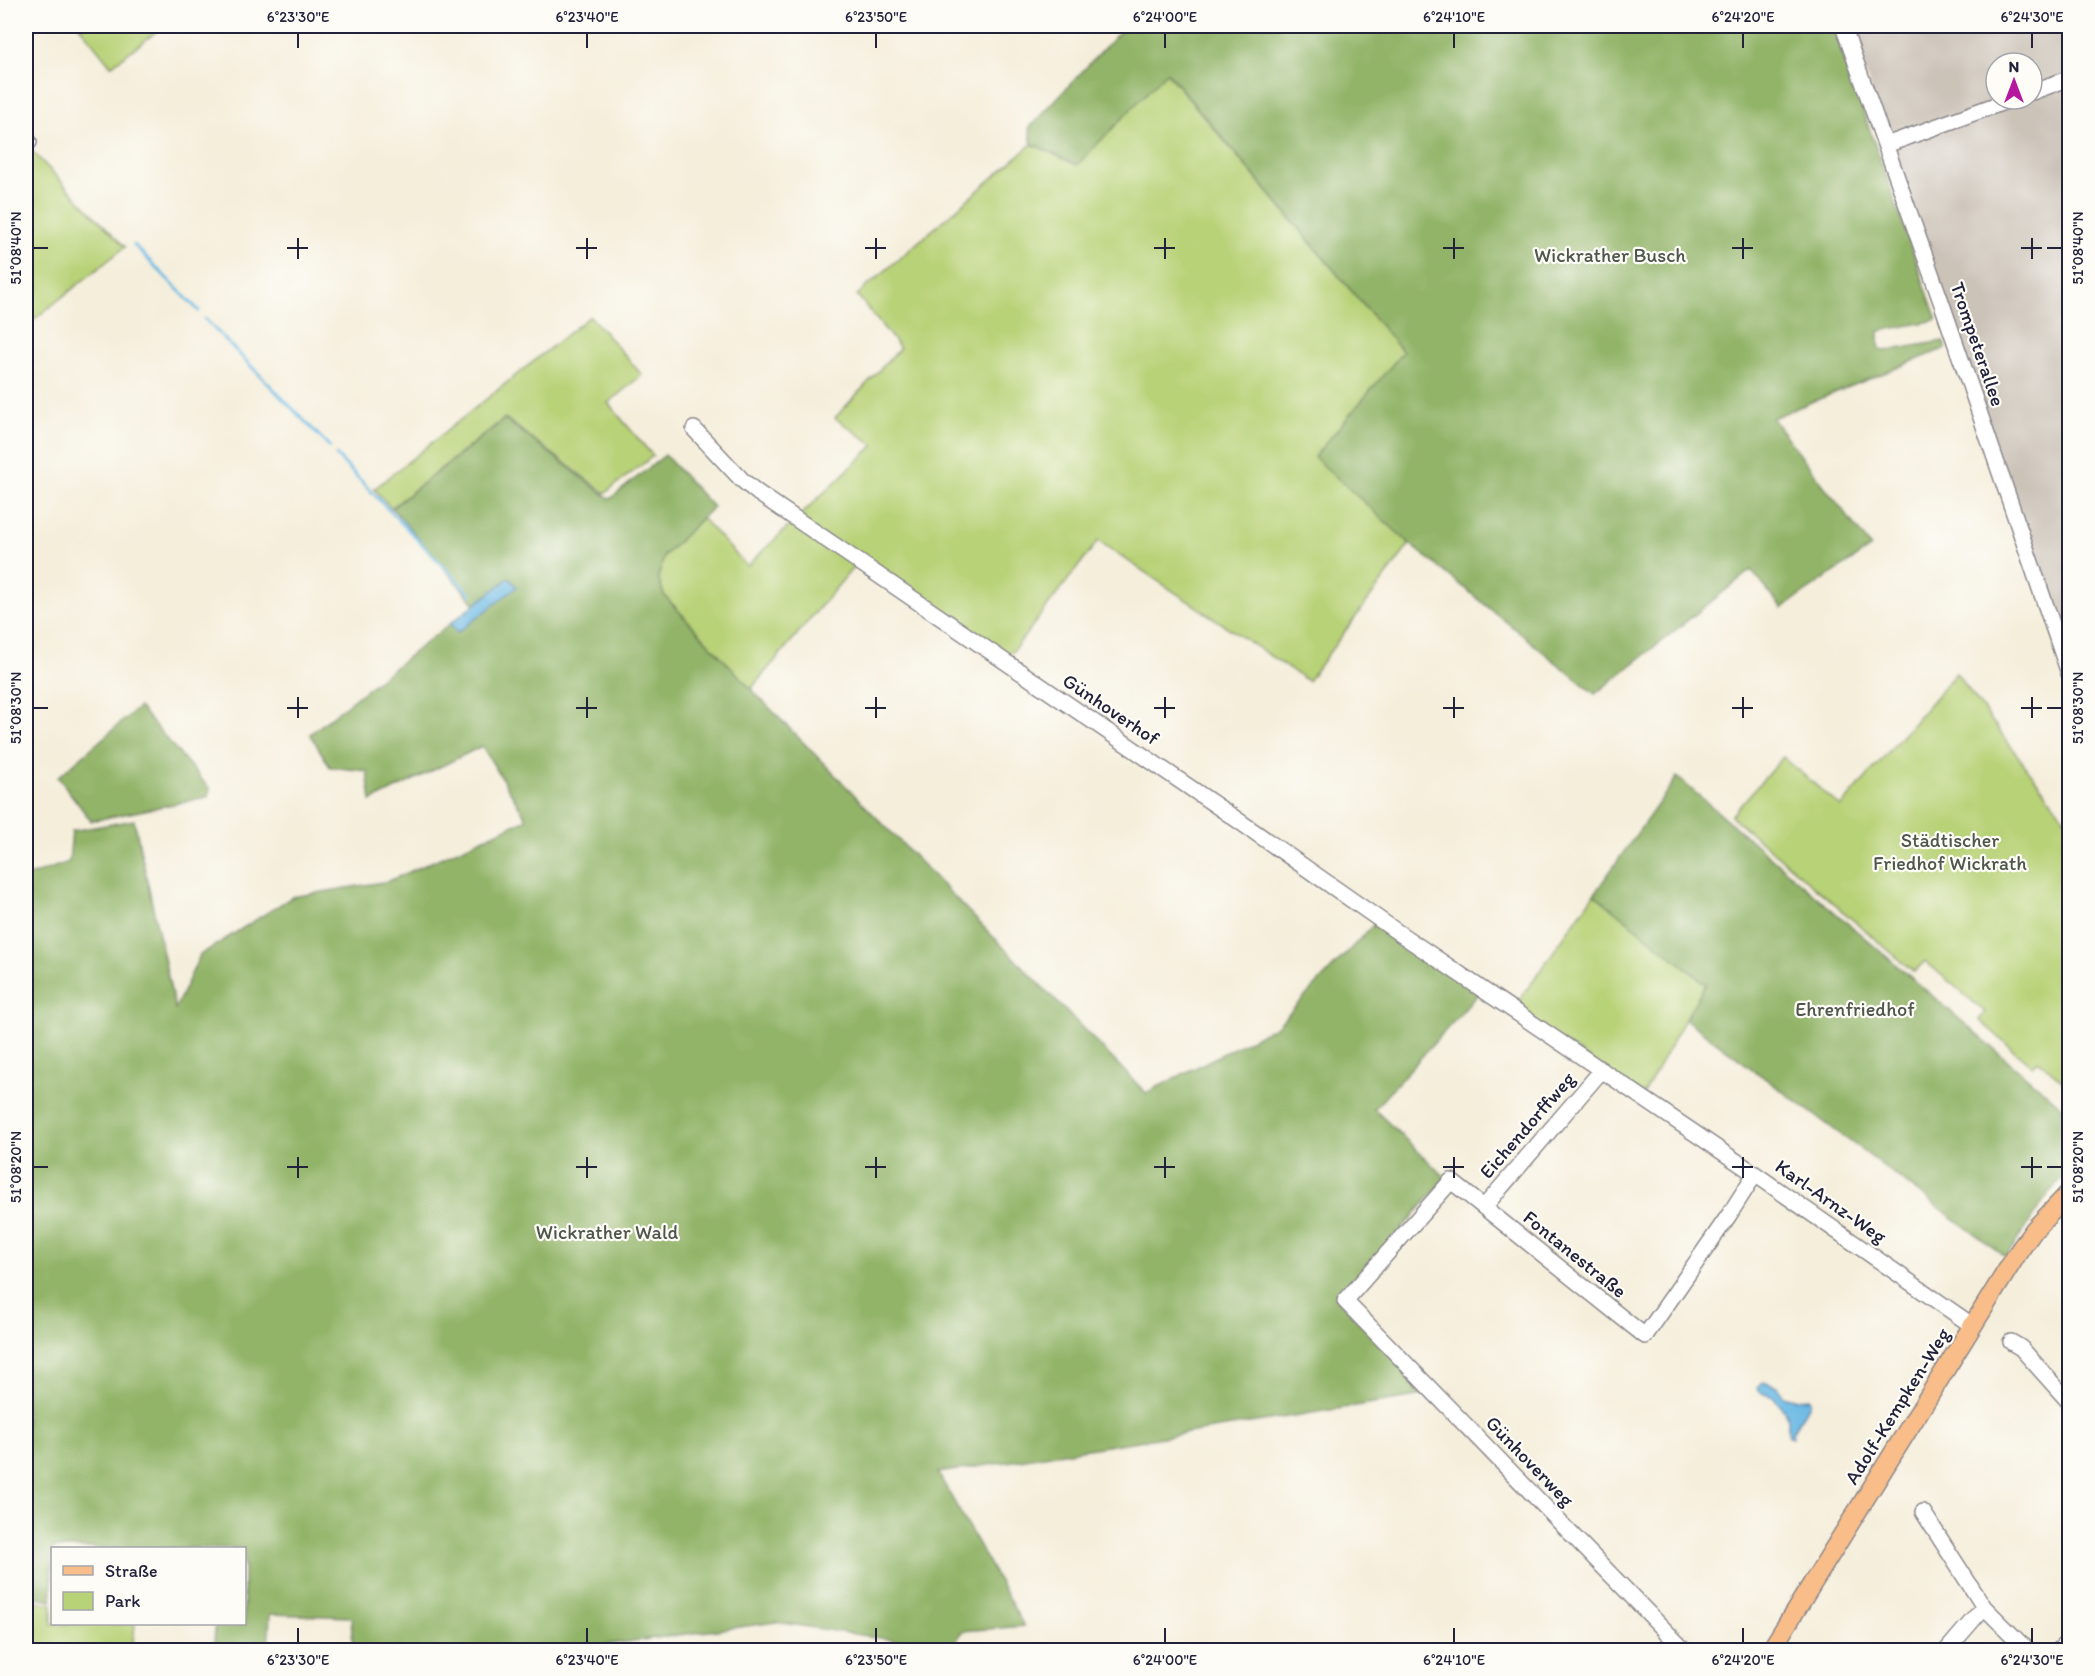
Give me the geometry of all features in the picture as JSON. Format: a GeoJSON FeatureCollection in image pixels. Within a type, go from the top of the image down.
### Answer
{"type":"FeatureCollection","features":[{"type":"Feature","properties":{"kind":"main road","name":"Adolf-Kempken-Weg"},"geometry":{"type":"LineString","coordinates":[[1772,1650],[2034,1230],[2070,1192]]}},
{"type":"Feature","properties":{"kind":"street","name":"Trompeterallee"},"geometry":{"type":"LineString","coordinates":[[1843,26],[2070,676]]}},
{"type":"Feature","properties":{"kind":"street"},"geometry":{"type":"LineString","coordinates":[[2044,88],[2070,78]]}},
{"type":"Feature","properties":{"kind":"street"},"geometry":{"type":"LineString","coordinates":[[1886,145],[1984,109]]}},
{"type":"Feature","properties":{"kind":"street","name":"Günhoverhof"},"geometry":{"type":"LineString","coordinates":[[694,429],[758,493],[1515,1012]]}},
{"type":"Feature","properties":{"kind":"street","name":"Karl-Arnz-Weg"},"geometry":{"type":"LineString","coordinates":[[1515,1012],[1755,1174],[1973,1326]]}},
{"type":"Feature","properties":{"kind":"street","name":"Eichendorffweg"},"geometry":{"type":"LineString","coordinates":[[1484,1207],[1602,1070]]}},
{"type":"Feature","properties":{"kind":"street","name":"Fontanestraße"},"geometry":{"type":"LineString","coordinates":[[1345,1301],[1451,1181],[1645,1336],[1755,1174]]}},
{"type":"Feature","properties":{"kind":"street","name":"Günhoverweg"},"geometry":{"type":"LineString","coordinates":[[1345,1301],[1684,1650]]}},
{"type":"Feature","properties":{"kind":"street"},"geometry":{"type":"LineString","coordinates":[[2011,1342],[2021,1348],[2070,1403]]}},
{"type":"Feature","properties":{"kind":"street"},"geometry":{"type":"LineString","coordinates":[[1923,1512],[1984,1606],[2027,1650]]}},
{"type":"Feature","properties":{"kind":"street"},"geometry":{"type":"LineString","coordinates":[[1947,1650],[1984,1606]]}},
{"type":"Feature","properties":{"kind":"street"},"geometry":{"type":"LineString","coordinates":[[2059,1650],[2070,1639]]}},
{"type":"Feature","properties":{"kind":"shaded area"},"geometry":{"type":"Polygon","coordinates":[[[1849,26],[2069,26],[2069,662],[1849,26]]]}},
{"type":"Feature","properties":{"kind":"green space"},"geometry":{"type":"Polygon","coordinates":[[[79,26],[164,26],[111,66],[79,26]]]}},
{"type":"Feature","properties":{"kind":"green space","name":"Wickrather Busch"},"geometry":{"type":"Polygon","coordinates":[[[1125,26],[1833,26],[1937,320],[1879,331],[1879,349],[1885,351],[1943,341],[1946,348],[1772,418],[1871,547],[1782,608],[1751,570],[1595,694],[1410,544],[1314,457],[1403,352],[1167,72],[1077,165],[1032,144],[1029,128],[1125,26]]]}},
{"type":"Feature","properties":{"kind":"green space"},"geometry":{"type":"Polygon","coordinates":[[[1166,72],[1403,352],[1315,457],[1410,544],[1308,681],[1098,541],[1006,660],[857,563],[751,689],[664,595],[658,577],[664,556],[702,518],[747,566],[874,445],[835,418],[900,348],[857,295],[1032,144],[1077,164],[1166,72]]]}},
{"type":"Feature","properties":{"kind":"green space"},"geometry":{"type":"Polygon","coordinates":[[[26,145],[125,247],[26,326],[26,145]]]}},
{"type":"Feature","properties":{"kind":"green space"},"geometry":{"type":"Polygon","coordinates":[[[590,316],[642,375],[608,403],[653,456],[605,493],[505,418],[391,508],[374,489],[590,316]]]}},
{"type":"Feature","properties":{"kind":"green space","name":"Wickrather Wald"},"geometry":{"type":"Polygon","coordinates":[[[505,419],[610,499],[665,455],[713,507],[664,556],[658,577],[664,595],[751,689],[1146,1093],[1277,1026],[1379,919],[1483,989],[1374,1109],[1446,1178],[1339,1301],[1430,1394],[938,1473],[1024,1626],[962,1631],[951,1649],[776,1622],[604,1645],[604,1650],[353,1650],[351,1617],[270,1614],[268,1650],[214,1650],[215,1625],[246,1625],[246,1547],[51,1547],[51,1600],[26,1595],[26,877],[69,862],[72,831],[134,820],[175,1009],[200,955],[292,897],[389,881],[527,819],[482,746],[371,801],[367,771],[330,767],[310,734],[475,604],[392,508],[505,419]]]}},
{"type":"Feature","properties":{"kind":"green space","name":"Städtischer Friedhof Wickrath"},"geometry":{"type":"Polygon","coordinates":[[[1956,673],[2069,824],[2069,1087],[2038,1060],[2032,1066],[1979,1020],[1985,1012],[1925,961],[1914,972],[1731,816],[1783,757],[1841,807],[1956,673]]]}},
{"type":"Feature","properties":{"kind":"green space"},"geometry":{"type":"Polygon","coordinates":[[[139,707],[210,789],[208,797],[91,821],[58,777],[139,707]]]}},
{"type":"Feature","properties":{"kind":"green space","name":"Ehrenfriedhof"},"geometry":{"type":"Polygon","coordinates":[[[1677,777],[2069,1113],[2069,1172],[2043,1202],[2006,1257],[1685,1019],[1706,984],[1594,894],[1677,777]]]}},
{"type":"Feature","properties":{"kind":"green space"},"geometry":{"type":"Polygon","coordinates":[[[1594,894],[1706,984],[1643,1095],[1513,1009],[1594,894]]]}},
{"type":"Feature","properties":{"kind":"green space"},"geometry":{"type":"Polygon","coordinates":[[[26,1599],[51,1604],[51,1625],[135,1625],[132,1650],[29,1650],[26,1648],[26,1599]]]}},
{"type":"Feature","properties":{"kind":"water"},"geometry":{"type":"Polygon","coordinates":[[[509,578],[517,587],[457,633],[450,624],[509,578]]]}},
{"type":"Feature","properties":{"kind":"water"},"geometry":{"type":"Polygon","coordinates":[[[1766,1382],[1777,1386],[1784,1396],[1794,1399],[1810,1398],[1811,1402],[1792,1432],[1793,1437],[1789,1436],[1788,1417],[1784,1410],[1774,1397],[1761,1393],[1757,1388],[1761,1383],[1766,1382]]]}},
{"type":"Feature","properties":{"kind":"waterway"},"geometry":{"type":"LineString","coordinates":[[134,245],[199,311]]}},
{"type":"Feature","properties":{"kind":"waterway"},"geometry":{"type":"LineString","coordinates":[[205,319],[330,447]]}},
{"type":"Feature","properties":{"kind":"waterway"},"geometry":{"type":"LineString","coordinates":[[336,455],[471,595]]}}]}
